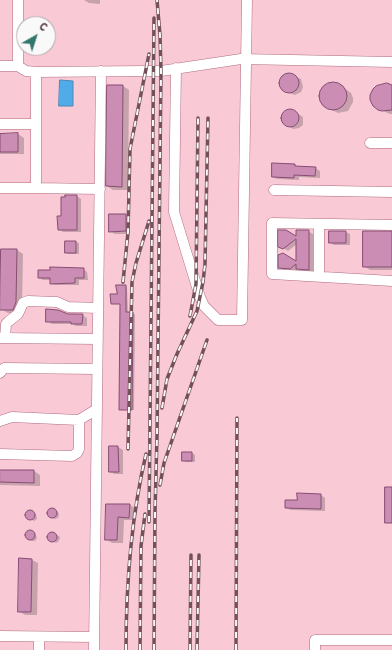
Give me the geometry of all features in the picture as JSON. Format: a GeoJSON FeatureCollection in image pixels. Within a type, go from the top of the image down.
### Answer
{"type":"FeatureCollection","features":[{"type":"Feature","properties":{"kind":"lane"},"geometry":{"type":"LineString","coordinates":[[18,0],[18,66]]}},
{"type":"Feature","properties":{"kind":"lane"},"geometry":{"type":"LineString","coordinates":[[176,68],[174,212],[204,306],[218,320],[242,320],[247,0]]}},
{"type":"Feature","properties":{"kind":"lane"},"geometry":{"type":"LineString","coordinates":[[0,66],[18,66],[26,71],[36,72],[161,71],[246,59],[392,62]]}},
{"type":"Feature","properties":{"kind":"lane"},"geometry":{"type":"LineString","coordinates":[[94,650],[101,71]]}},
{"type":"Feature","properties":{"kind":"lane"},"geometry":{"type":"LineString","coordinates":[[36,72],[36,188]]}},
{"type":"Feature","properties":{"kind":"lane"},"geometry":{"type":"LineString","coordinates":[[0,124],[36,124]]}},
{"type":"Feature","properties":{"kind":"lane"},"geometry":{"type":"LineString","coordinates":[[370,143],[392,143]]}},
{"type":"Feature","properties":{"kind":"lane"},"geometry":{"type":"LineString","coordinates":[[0,188],[100,188]]}},
{"type":"Feature","properties":{"kind":"lane"},"geometry":{"type":"LineString","coordinates":[[274,190],[392,192]]}},
{"type":"Feature","properties":{"kind":"lane"},"geometry":{"type":"LineString","coordinates":[[392,225],[272,223],[272,274],[392,281]]}},
{"type":"Feature","properties":{"kind":"lane"},"geometry":{"type":"LineString","coordinates":[[319,224],[319,276]]}},
{"type":"Feature","properties":{"kind":"lane"},"geometry":{"type":"LineString","coordinates":[[98,308],[68,307],[57,302],[28,301],[23,303],[18,314],[6,324],[2,338],[98,339]]}},
{"type":"Feature","properties":{"kind":"lane"},"geometry":{"type":"LineString","coordinates":[[0,372],[4,368],[97,369]]}},
{"type":"Feature","properties":{"kind":"lane"},"geometry":{"type":"LineString","coordinates":[[0,421],[12,417],[79,420],[97,409]]}},
{"type":"Feature","properties":{"kind":"lane"},"geometry":{"type":"LineString","coordinates":[[0,454],[72,456],[79,449],[79,420]]}},
{"type":"Feature","properties":{"kind":"lane"},"geometry":{"type":"LineString","coordinates":[[0,636],[94,637]]}},
{"type":"Feature","properties":{"kind":"lane"},"geometry":{"type":"LineString","coordinates":[[39,637],[39,650]]}},
{"type":"Feature","properties":{"kind":"lane"},"geometry":{"type":"LineString","coordinates":[[315,650],[315,640],[392,640]]}},
{"type":"Feature","properties":{"kind":"water"},"geometry":{"type":"Polygon","coordinates":[[[60,80],[73,81],[73,106],[59,106],[60,80]]]}},
{"type":"Feature","properties":{"kind":"building"},"geometry":{"type":"Polygon","coordinates":[[[289,73],[296,76],[299,83],[296,90],[289,93],[282,90],[279,83],[282,76],[289,73]]]}},
{"type":"Feature","properties":{"kind":"building"},"geometry":{"type":"Polygon","coordinates":[[[333,82],[343,86],[347,96],[343,106],[333,110],[323,106],[319,96],[323,86],[333,82]]]}},
{"type":"Feature","properties":{"kind":"building"},"geometry":{"type":"Polygon","coordinates":[[[387,83],[392,85],[392,110],[378,110],[373,106],[370,100],[370,95],[376,86],[387,83]]]}},
{"type":"Feature","properties":{"kind":"building"},"geometry":{"type":"Polygon","coordinates":[[[107,85],[123,85],[122,187],[106,186],[107,85]]]}},
{"type":"Feature","properties":{"kind":"building"},"geometry":{"type":"Polygon","coordinates":[[[286,109],[294,109],[299,114],[297,125],[294,127],[286,127],[281,122],[281,114],[286,109]]]}},
{"type":"Feature","properties":{"kind":"building"},"geometry":{"type":"Polygon","coordinates":[[[18,133],[18,152],[0,152],[0,134],[18,133]]]}},
{"type":"Feature","properties":{"kind":"building"},"geometry":{"type":"Polygon","coordinates":[[[272,163],[316,167],[315,176],[294,175],[294,178],[272,177],[272,163]]]}},
{"type":"Feature","properties":{"kind":"building"},"geometry":{"type":"Polygon","coordinates":[[[65,195],[77,195],[77,230],[58,230],[57,216],[61,216],[61,197],[65,197],[65,195]]]}},
{"type":"Feature","properties":{"kind":"building"},"geometry":{"type":"Polygon","coordinates":[[[109,214],[126,214],[126,231],[109,232],[109,214]]]}},
{"type":"Feature","properties":{"kind":"building"},"geometry":{"type":"Polygon","coordinates":[[[278,230],[286,230],[296,236],[296,230],[309,230],[309,270],[296,269],[296,264],[290,269],[278,268],[278,255],[283,253],[296,261],[296,239],[283,249],[278,247],[278,230]]]}},
{"type":"Feature","properties":{"kind":"building"},"geometry":{"type":"Polygon","coordinates":[[[329,231],[346,231],[346,243],[329,243],[329,231]]]}},
{"type":"Feature","properties":{"kind":"building"},"geometry":{"type":"Polygon","coordinates":[[[363,231],[392,231],[392,267],[363,267],[363,231]]]}},
{"type":"Feature","properties":{"kind":"building"},"geometry":{"type":"Polygon","coordinates":[[[65,241],[76,241],[76,253],[65,253],[65,241]]]}},
{"type":"Feature","properties":{"kind":"building"},"geometry":{"type":"Polygon","coordinates":[[[1,249],[17,249],[16,302],[13,310],[0,310],[1,249]]]}},
{"type":"Feature","properties":{"kind":"building"},"geometry":{"type":"Polygon","coordinates":[[[50,267],[84,268],[84,278],[75,278],[75,283],[50,284],[50,278],[38,278],[38,270],[50,270],[50,267]]]}},
{"type":"Feature","properties":{"kind":"building"},"geometry":{"type":"Polygon","coordinates":[[[116,285],[126,285],[126,312],[133,312],[132,410],[119,410],[120,304],[111,304],[110,294],[117,294],[116,285]]]}},
{"type":"Feature","properties":{"kind":"building"},"geometry":{"type":"Polygon","coordinates":[[[46,309],[58,310],[68,314],[83,314],[82,324],[71,324],[71,322],[46,322],[46,309]]]}},
{"type":"Feature","properties":{"kind":"building"},"geometry":{"type":"Polygon","coordinates":[[[109,446],[118,446],[119,472],[109,472],[109,446]]]}},
{"type":"Feature","properties":{"kind":"building"},"geometry":{"type":"Polygon","coordinates":[[[182,452],[192,452],[192,461],[182,461],[182,452]]]}},
{"type":"Feature","properties":{"kind":"building"},"geometry":{"type":"Polygon","coordinates":[[[0,470],[34,470],[34,483],[0,482],[0,470]]]}},
{"type":"Feature","properties":{"kind":"building"},"geometry":{"type":"Polygon","coordinates":[[[385,487],[392,487],[392,523],[385,523],[385,487]]]}},
{"type":"Feature","properties":{"kind":"building"},"geometry":{"type":"Polygon","coordinates":[[[297,493],[321,494],[321,509],[285,508],[285,500],[297,500],[297,493]]]}},
{"type":"Feature","properties":{"kind":"building"},"geometry":{"type":"Polygon","coordinates":[[[106,504],[130,504],[129,518],[118,517],[117,540],[105,540],[106,504]]]}},
{"type":"Feature","properties":{"kind":"building"},"geometry":{"type":"Polygon","coordinates":[[[50,508],[54,508],[56,509],[56,517],[50,518],[47,515],[47,511],[50,508]]]}},
{"type":"Feature","properties":{"kind":"building"},"geometry":{"type":"Polygon","coordinates":[[[28,510],[32,510],[34,511],[34,519],[28,520],[25,517],[25,513],[28,510]]]}},
{"type":"Feature","properties":{"kind":"building"},"geometry":{"type":"Polygon","coordinates":[[[28,530],[32,530],[34,531],[34,539],[28,540],[25,537],[25,533],[28,530]]]}},
{"type":"Feature","properties":{"kind":"building"},"geometry":{"type":"Polygon","coordinates":[[[50,532],[54,532],[56,533],[56,541],[50,542],[47,539],[47,535],[50,532]]]}},
{"type":"Feature","properties":{"kind":"building"},"geometry":{"type":"Polygon","coordinates":[[[19,558],[32,559],[31,612],[18,612],[19,558]]]}},
{"type":"Feature","properties":{"kind":"railway"},"geometry":{"type":"LineString","coordinates":[[154,650],[161,71],[157,0]]}},
{"type":"Feature","properties":{"kind":"railway"},"geometry":{"type":"LineString","coordinates":[[149,522],[154,18]]}},
{"type":"Feature","properties":{"kind":"railway"},"geometry":{"type":"LineString","coordinates":[[123,282],[128,232],[130,149],[149,54]]}},
{"type":"Feature","properties":{"kind":"railway"},"geometry":{"type":"LineString","coordinates":[[190,316],[196,284],[198,118]]}},
{"type":"Feature","properties":{"kind":"railway"},"geometry":{"type":"LineString","coordinates":[[162,408],[167,379],[197,311],[203,282],[205,264],[208,118]]}},
{"type":"Feature","properties":{"kind":"railway"},"geometry":{"type":"LineString","coordinates":[[128,449],[132,282],[136,263],[149,221]]}},
{"type":"Feature","properties":{"kind":"railway"},"geometry":{"type":"LineString","coordinates":[[160,485],[164,463],[207,340]]}},
{"type":"Feature","properties":{"kind":"railway"},"geometry":{"type":"LineString","coordinates":[[236,650],[237,418]]}},
{"type":"Feature","properties":{"kind":"railway"},"geometry":{"type":"LineString","coordinates":[[126,650],[130,551],[146,454]]}},
{"type":"Feature","properties":{"kind":"railway"},"geometry":{"type":"LineString","coordinates":[[140,650],[141,546],[145,514]]}},
{"type":"Feature","properties":{"kind":"railway"},"geometry":{"type":"LineString","coordinates":[[190,650],[191,555]]}},
{"type":"Feature","properties":{"kind":"railway"},"geometry":{"type":"LineString","coordinates":[[197,650],[199,555]]}}]}
